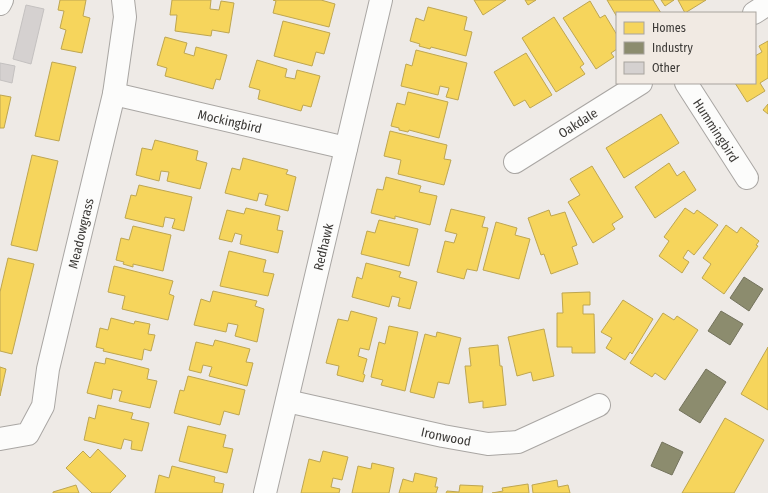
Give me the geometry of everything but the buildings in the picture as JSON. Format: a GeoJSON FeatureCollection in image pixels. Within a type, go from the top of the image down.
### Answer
{"type":"FeatureCollection","features":[{"type":"Feature","properties":{"kind":"street"},"geometry":{"type":"LineString","coordinates":[[0,4],[2,0]]}},
{"type":"Feature","properties":{"kind":"street","name":"Meadowgrass"},"geometry":{"type":"LineString","coordinates":[[0,439],[28,434],[43,406],[48,369],[114,94],[125,17],[123,0]]}},
{"type":"Feature","properties":{"kind":"street","name":"Redhawk"},"geometry":{"type":"LineString","coordinates":[[265,493],[381,0]]}},
{"type":"Feature","properties":{"kind":"street"},"geometry":{"type":"LineString","coordinates":[[756,12],[768,4]]}},
{"type":"Feature","properties":{"kind":"street","name":"Oakdale"},"geometry":{"type":"LineString","coordinates":[[515,162],[639,84]]}},
{"type":"Feature","properties":{"kind":"street","name":"Hummingbird"},"geometry":{"type":"LineString","coordinates":[[687,84],[747,178]]}},
{"type":"Feature","properties":{"kind":"street","name":"Mockingbird"},"geometry":{"type":"LineString","coordinates":[[114,94],[346,148]]}},
{"type":"Feature","properties":{"kind":"street","name":"Ironwood"},"geometry":{"type":"LineString","coordinates":[[287,401],[443,436],[488,444],[518,442],[600,405]]}}]}
